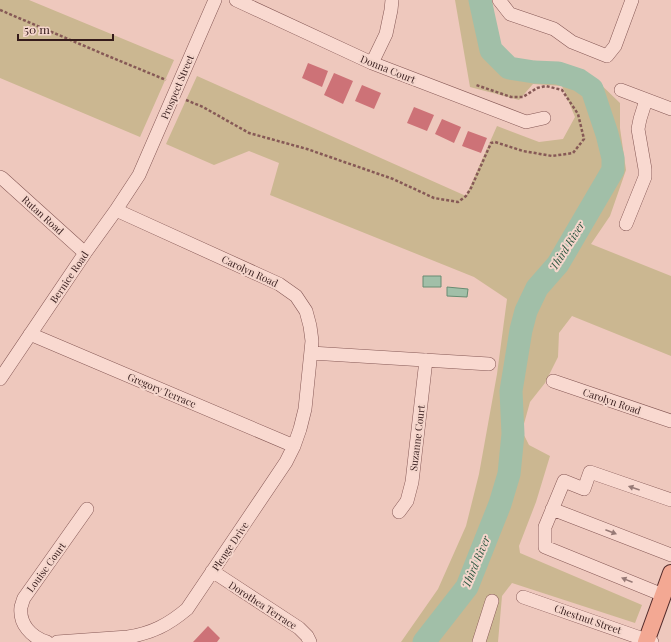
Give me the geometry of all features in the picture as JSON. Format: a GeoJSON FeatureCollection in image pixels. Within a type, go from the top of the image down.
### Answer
{"type":"FeatureCollection","features":[{"type":"Feature","properties":{"kind":"main road"},"geometry":{"type":"LineString","coordinates":[[648,641],[671,573]]}},
{"type":"Feature","properties":{"kind":"street","name":"Prospect Street"},"geometry":{"type":"LineString","coordinates":[[139,175],[215,0]]}},
{"type":"Feature","properties":{"kind":"street","name":"Donna Court"},"geometry":{"type":"LineString","coordinates":[[236,0],[372,63],[526,122],[544,118]]}},
{"type":"Feature","properties":{"kind":"street"},"geometry":{"type":"LineString","coordinates":[[372,63],[386,34],[392,0]]}},
{"type":"Feature","properties":{"kind":"street"},"geometry":{"type":"LineString","coordinates":[[499,0],[510,14],[554,29],[572,42],[607,56],[615,46],[632,0]]}},
{"type":"Feature","properties":{"kind":"street"},"geometry":{"type":"LineString","coordinates":[[621,90],[671,109]]}},
{"type":"Feature","properties":{"kind":"street"},"geometry":{"type":"LineString","coordinates":[[626,224],[645,177],[638,129],[646,100]]}},
{"type":"Feature","properties":{"kind":"street","name":"Bernice Road"},"geometry":{"type":"LineString","coordinates":[[0,379],[85,252],[116,210],[139,175]]}},
{"type":"Feature","properties":{"kind":"street","name":"Rutan Road"},"geometry":{"type":"LineString","coordinates":[[0,177],[85,252]]}},
{"type":"Feature","properties":{"kind":"street","name":"Carolyn Road"},"geometry":{"type":"LineString","coordinates":[[116,210],[279,284],[296,296],[306,311],[310,326],[312,341],[311,353]]}},
{"type":"Feature","properties":{"kind":"street","name":"Gregory Terrace"},"geometry":{"type":"LineString","coordinates":[[30,334],[294,446]]}},
{"type":"Feature","properties":{"kind":"street"},"geometry":{"type":"LineString","coordinates":[[311,353],[489,364]]}},
{"type":"Feature","properties":{"kind":"street","name":"Plenge Drive"},"geometry":{"type":"LineString","coordinates":[[57,642],[128,637],[150,632],[174,620],[187,610],[286,462],[294,446],[305,409],[311,353]]}},
{"type":"Feature","properties":{"kind":"street","name":"Suzanne Court"},"geometry":{"type":"LineString","coordinates":[[399,512],[407,501],[412,482],[426,360]]}},
{"type":"Feature","properties":{"kind":"street","name":"Carolyn Road"},"geometry":{"type":"LineString","coordinates":[[553,381],[671,421]]}},
{"type":"Feature","properties":{"kind":"street"},"geometry":{"type":"LineString","coordinates":[[663,595],[544,547],[545,527],[564,481],[584,489],[590,472],[671,500]]}},
{"type":"Feature","properties":{"kind":"street","name":"Louise Court"},"geometry":{"type":"LineString","coordinates":[[47,642],[40,640],[31,634],[25,626],[21,607],[27,592],[87,509]]}},
{"type":"Feature","properties":{"kind":"street"},"geometry":{"type":"LineString","coordinates":[[552,509],[671,555]]}},
{"type":"Feature","properties":{"kind":"street","name":"Dorothea Terrace"},"geometry":{"type":"LineString","coordinates":[[212,571],[299,628],[307,636],[310,642]]}},
{"type":"Feature","properties":{"kind":"street","name":"Chestnut Street"},"geometry":{"type":"LineString","coordinates":[[524,597],[648,641]]}},
{"type":"Feature","properties":{"kind":"street"},"geometry":{"type":"LineString","coordinates":[[479,642],[492,601]]}},
{"type":"Feature","properties":{"kind":"path"},"geometry":{"type":"LineString","coordinates":[[0,10],[166,80]]}},
{"type":"Feature","properties":{"kind":"path"},"geometry":{"type":"LineString","coordinates":[[186,100],[204,107],[249,133],[308,149],[393,179],[434,198],[458,202],[466,196],[471,188],[491,142],[523,151],[552,156],[573,153],[584,139],[578,114],[562,90],[546,86],[536,88],[523,97],[511,97],[476,85]]}},
{"type":"Feature","properties":{"kind":"shaded area"},"geometry":{"type":"Polygon","coordinates":[[[0,0],[29,0],[174,60],[140,137],[0,78],[0,0]]]}},
{"type":"Feature","properties":{"kind":"shaded area"},"geometry":{"type":"Polygon","coordinates":[[[455,0],[492,0],[498,41],[514,60],[538,66],[564,65],[593,77],[620,103],[620,128],[626,170],[610,216],[591,244],[671,276],[671,356],[572,316],[559,333],[558,357],[545,383],[530,402],[522,431],[529,445],[550,456],[536,502],[519,546],[520,553],[642,605],[635,623],[512,583],[502,596],[498,642],[401,642],[438,589],[466,526],[479,474],[497,374],[507,299],[474,277],[270,195],[279,163],[249,151],[214,165],[166,144],[197,76],[466,196],[497,126],[539,142],[563,139],[575,117],[562,86],[533,84],[519,100],[470,87],[455,0]]]}},
{"type":"Feature","properties":{"kind":"shaded area"},"geometry":{"type":"Polygon","coordinates":[[[423,276],[441,276],[441,287],[423,287],[423,276]]]}},
{"type":"Feature","properties":{"kind":"shaded area"},"geometry":{"type":"Polygon","coordinates":[[[447,287],[468,289],[467,297],[447,296],[447,287]]]}},
{"type":"Feature","properties":{"kind":"building"},"geometry":{"type":"Polygon","coordinates":[[[308,63],[328,71],[322,87],[302,78],[308,63]]]}},
{"type":"Feature","properties":{"kind":"building"},"geometry":{"type":"Polygon","coordinates":[[[334,73],[353,81],[343,104],[324,95],[334,73]]]}},
{"type":"Feature","properties":{"kind":"building"},"geometry":{"type":"Polygon","coordinates":[[[362,85],[381,93],[374,109],[355,101],[362,85]]]}},
{"type":"Feature","properties":{"kind":"building"},"geometry":{"type":"Polygon","coordinates":[[[414,107],[434,115],[427,131],[407,123],[414,107]]]}},
{"type":"Feature","properties":{"kind":"building"},"geometry":{"type":"Polygon","coordinates":[[[442,119],[461,127],[454,143],[435,134],[442,119]]]}},
{"type":"Feature","properties":{"kind":"building"},"geometry":{"type":"Polygon","coordinates":[[[468,131],[487,138],[481,153],[462,146],[468,131]]]}},
{"type":"Feature","properties":{"kind":"building"},"geometry":{"type":"Polygon","coordinates":[[[208,626],[220,638],[217,642],[193,642],[208,626]]]}},
{"type":"Feature","properties":{"kind":"waterway","name":"Third River"},"geometry":{"type":"LineString","coordinates":[[424,642],[467,587],[500,504],[509,474],[513,434],[511,391],[521,330],[526,311],[537,288],[558,264],[613,170],[613,158],[607,134],[592,89],[579,80],[558,73],[534,72],[509,68],[491,50],[480,0]]}}]}
